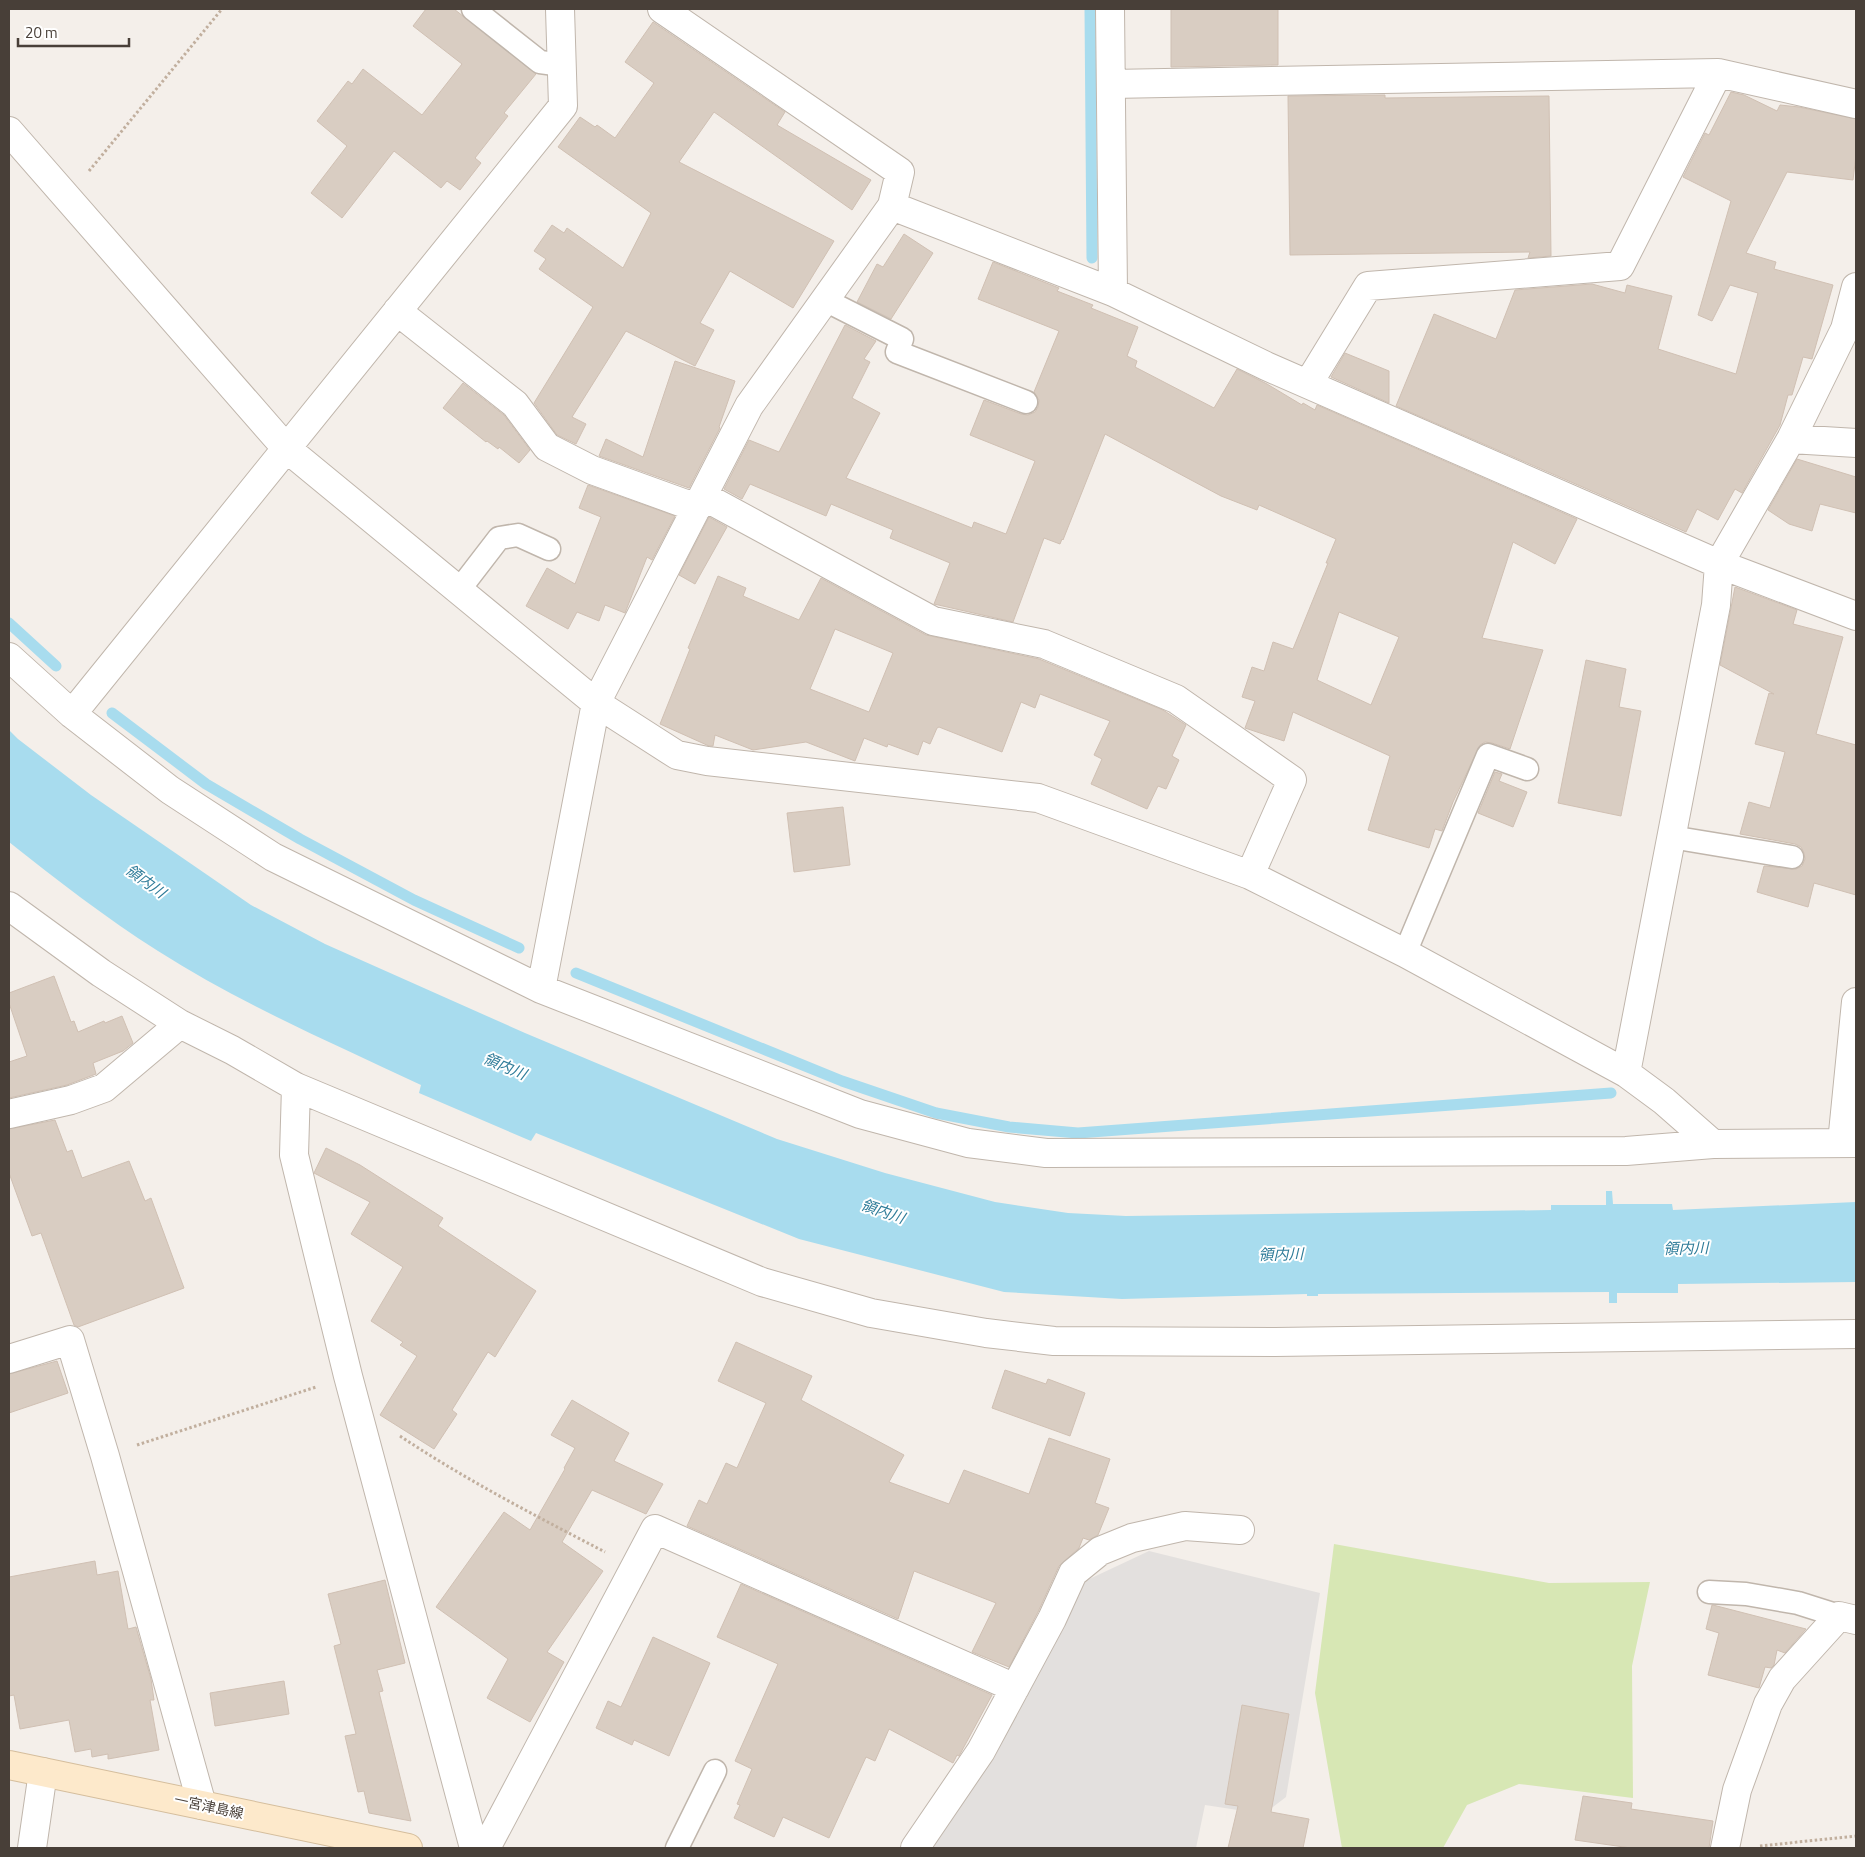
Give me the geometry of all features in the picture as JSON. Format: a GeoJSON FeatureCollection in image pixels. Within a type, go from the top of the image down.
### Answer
{"type":"FeatureCollection","features":[{"type":"Feature","properties":{"kind":"main road","name":"一宮津島線"},"geometry":{"type":"LineString","coordinates":[[9,1765],[408,1848]]}},
{"type":"Feature","properties":{"kind":"street"},"geometry":{"type":"LineString","coordinates":[[72,714],[563,106],[560,9]]}},
{"type":"Feature","properties":{"kind":"street"},"geometry":{"type":"LineString","coordinates":[[541,989],[596,703],[750,406],[892,206],[900,172],[662,9]]}},
{"type":"Feature","properties":{"kind":"street"},"geometry":{"type":"LineString","coordinates":[[1110,9],[1113,292]]}},
{"type":"Feature","properties":{"kind":"street"},"geometry":{"type":"LineString","coordinates":[[1111,84],[1718,73],[1856,104]]}},
{"type":"Feature","properties":{"kind":"street"},"geometry":{"type":"LineString","coordinates":[[1308,384],[1368,286],[1620,266],[1718,73]]}},
{"type":"Feature","properties":{"kind":"street"},"geometry":{"type":"LineString","coordinates":[[9,131],[286,448],[596,703],[676,755],[707,761],[1038,798],[1250,876],[1405,954],[1626,1073],[1664,1102],[1713,1144]]}},
{"type":"Feature","properties":{"kind":"street"},"geometry":{"type":"LineString","coordinates":[[892,206],[1113,292],[1266,366],[1720,564],[1856,616]]}},
{"type":"Feature","properties":{"kind":"street"},"geometry":{"type":"LineString","coordinates":[[1626,1073],[1716,605],[1720,564],[1791,439],[1845,329],[1856,287]]}},
{"type":"Feature","properties":{"kind":"street"},"geometry":{"type":"LineString","coordinates":[[397,311],[514,404],[547,447],[592,470],[700,502],[933,621],[1044,644],[1176,699],[1292,780],[1250,876]]}},
{"type":"Feature","properties":{"kind":"street"},"geometry":{"type":"LineString","coordinates":[[1791,439],[1856,442]]}},
{"type":"Feature","properties":{"kind":"street"},"geometry":{"type":"LineString","coordinates":[[9,657],[72,714],[170,790],[273,857],[541,989],[860,1114],[968,1142],[1046,1153],[1626,1151],[1713,1144],[1849,1143],[1856,1002]]}},
{"type":"Feature","properties":{"kind":"street"},"geometry":{"type":"LineString","coordinates":[[9,906],[101,972],[180,1024],[232,1050],[296,1087],[762,1282],[871,1313],[986,1333],[1054,1341],[1275,1342],[1856,1334]]}},
{"type":"Feature","properties":{"kind":"street"},"geometry":{"type":"LineString","coordinates":[[9,1114],[71,1100],[104,1088],[180,1024]]}},
{"type":"Feature","properties":{"kind":"street"},"geometry":{"type":"LineString","coordinates":[[296,1087],[294,1155],[356,1407],[474,1848]]}},
{"type":"Feature","properties":{"kind":"street"},"geometry":{"type":"LineString","coordinates":[[9,1359],[70,1340],[105,1456],[202,1804]]}},
{"type":"Feature","properties":{"kind":"street"},"geometry":{"type":"LineString","coordinates":[[915,1848],[981,1751],[1052,1618],[1073,1573],[1100,1551],[1132,1538],[1185,1526],[1240,1530]]}},
{"type":"Feature","properties":{"kind":"street"},"geometry":{"type":"LineString","coordinates":[[486,1848],[655,1529],[1015,1688]]}},
{"type":"Feature","properties":{"kind":"street"},"geometry":{"type":"LineString","coordinates":[[1725,1848],[1737,1790],[1768,1704],[1782,1679],[1848,1618]]}},
{"type":"Feature","properties":{"kind":"street"},"geometry":{"type":"LineString","coordinates":[[32,1848],[43,1772]]}},
{"type":"Feature","properties":{"kind":"lane"},"geometry":{"type":"LineString","coordinates":[[473,9],[540,62],[562,65]]}},
{"type":"Feature","properties":{"kind":"lane"},"geometry":{"type":"LineString","coordinates":[[826,300],[902,339],[897,352],[1026,402]]}},
{"type":"Feature","properties":{"kind":"lane"},"geometry":{"type":"LineString","coordinates":[[459,590],[499,538],[518,535],[549,549]]}},
{"type":"Feature","properties":{"kind":"lane"},"geometry":{"type":"LineString","coordinates":[[1405,954],[1488,755],[1527,769]]}},
{"type":"Feature","properties":{"kind":"lane"},"geometry":{"type":"LineString","coordinates":[[1671,837],[1792,858]]}},
{"type":"Feature","properties":{"kind":"lane"},"geometry":{"type":"LineString","coordinates":[[1709,1592],[1746,1594],[1798,1603],[1848,1618]]}},
{"type":"Feature","properties":{"kind":"lane"},"geometry":{"type":"LineString","coordinates":[[677,1848],[715,1771]]}},
{"type":"Feature","properties":{"kind":"path"},"geometry":{"type":"LineString","coordinates":[[67,199],[222,9]]}},
{"type":"Feature","properties":{"kind":"path"},"geometry":{"type":"LineString","coordinates":[[105,1456],[348,1376]]}},
{"type":"Feature","properties":{"kind":"path"},"geometry":{"type":"LineString","coordinates":[[356,1407],[431,1457],[517,1506],[634,1568]]}},
{"type":"Feature","properties":{"kind":"path"},"geometry":{"type":"LineString","coordinates":[[1752,1847],[1856,1836]]}},
{"type":"Feature","properties":{"kind":"green space"},"geometry":{"type":"Polygon","coordinates":[[[1334,1544],[1549,1583],[1650,1582],[1632,1666],[1633,1798],[1519,1784],[1467,1805],[1443,1848],[1342,1848],[1315,1693],[1334,1544]]]}},
{"type":"Feature","properties":{"kind":"shaded area"},"geometry":{"type":"Polygon","coordinates":[[[1149,1551],[1320,1593],[1286,1797],[1264,1814],[1205,1805],[1196,1848],[926,1848],[1083,1582],[1149,1551]]]}},
{"type":"Feature","properties":{"kind":"water","name":"領内川"},"geometry":{"type":"Polygon","coordinates":[[[9,730],[91,795],[251,905],[325,944],[525,1033],[777,1139],[885,1173],[995,1202],[1068,1213],[1126,1216],[1551,1210],[1551,1205],[1606,1205],[1606,1191],[1612,1191],[1613,1204],[1672,1204],[1673,1210],[1856,1202],[1856,1282],[1678,1284],[1678,1293],[1617,1293],[1617,1303],[1609,1303],[1609,1292],[1318,1294],[1318,1296],[1307,1296],[1307,1294],[1122,1299],[1004,1292],[799,1239],[536,1133],[531,1141],[419,1093],[421,1085],[254,1006],[158,951],[101,912],[9,842],[9,730]]]}},
{"type":"Feature","properties":{"kind":"building"},"geometry":{"type":"Polygon","coordinates":[[[426,9],[454,9],[536,74],[504,113],[508,116],[475,158],[481,163],[460,190],[447,181],[441,188],[394,151],[342,218],[311,193],[347,146],[317,121],[348,81],[352,84],[363,69],[422,115],[462,64],[413,26],[426,9]]]}},
{"type":"Feature","properties":{"kind":"building"},"geometry":{"type":"Polygon","coordinates":[[[1171,9],[1278,9],[1278,65],[1171,67],[1171,9]]]}},
{"type":"Feature","properties":{"kind":"building"},"geometry":{"type":"Polygon","coordinates":[[[653,22],[785,112],[777,125],[871,180],[852,210],[714,112],[679,162],[834,241],[793,308],[730,271],[700,323],[714,330],[695,366],[626,331],[572,417],[586,424],[576,444],[557,435],[534,403],[593,307],[539,269],[546,259],[534,251],[552,225],[564,233],[567,228],[623,268],[651,213],[558,147],[580,117],[595,127],[597,125],[615,138],[654,83],[625,62],[653,22]]]}},
{"type":"Feature","properties":{"kind":"building"},"geometry":{"type":"Polygon","coordinates":[[[1731,92],[1744,95],[1777,111],[1780,105],[1856,119],[1856,155],[1853,180],[1787,172],[1746,253],[1776,262],[1774,269],[1833,285],[1812,359],[1803,357],[1792,395],[1788,395],[1780,425],[1742,493],[1735,489],[1718,520],[1697,509],[1686,532],[1396,406],[1434,314],[1496,339],[1515,290],[1592,284],[1625,293],[1627,285],[1672,296],[1658,349],[1736,374],[1758,293],[1730,285],[1712,321],[1698,315],[1731,201],[1683,177],[1705,133],[1709,135],[1731,92]]]}},
{"type":"Feature","properties":{"kind":"building"},"geometry":{"type":"Polygon","coordinates":[[[1385,95],[1385,98],[1549,96],[1551,256],[1528,258],[1530,252],[1290,255],[1288,96],[1385,95]]]}},
{"type":"Feature","properties":{"kind":"building"},"geometry":{"type":"Polygon","coordinates":[[[904,234],[933,253],[891,319],[857,302],[877,264],[883,267],[904,234]]]}},
{"type":"Feature","properties":{"kind":"building"},"geometry":{"type":"Polygon","coordinates":[[[993,262],[1059,288],[1057,291],[1093,305],[1091,308],[1138,327],[1127,356],[1137,361],[1135,367],[1214,408],[1237,369],[1302,405],[1303,403],[1315,410],[1317,405],[1577,519],[1555,564],[1513,542],[1482,638],[1543,650],[1510,749],[1485,742],[1480,745],[1453,802],[1442,831],[1435,829],[1429,848],[1368,830],[1390,756],[1293,712],[1284,741],[1245,728],[1255,701],[1242,697],[1252,667],[1264,671],[1273,642],[1293,649],[1336,539],[1259,505],[1257,510],[1221,496],[1105,434],[1063,540],[1060,544],[1044,538],[1013,622],[934,604],[950,563],[890,538],[893,530],[831,504],[826,516],[750,484],[742,499],[724,489],[749,440],[779,452],[845,325],[876,341],[864,359],[870,362],[852,398],[880,413],[846,478],[972,528],[974,522],[1006,534],[1035,461],[970,435],[984,400],[1021,414],[1028,415],[1035,412],[1039,400],[1034,392],[1059,331],[978,299],[993,262]],[[1339,612],[1317,680],[1371,705],[1399,637],[1339,612]]]}},
{"type":"Feature","properties":{"kind":"building"},"geometry":{"type":"Polygon","coordinates":[[[1345,353],[1389,371],[1389,403],[1331,377],[1345,353]]]}},
{"type":"Feature","properties":{"kind":"building"},"geometry":{"type":"Polygon","coordinates":[[[675,361],[735,381],[720,428],[689,488],[599,456],[606,439],[643,457],[675,361]]]}},
{"type":"Feature","properties":{"kind":"building"},"geometry":{"type":"Polygon","coordinates":[[[463,383],[504,415],[530,450],[519,463],[499,447],[498,449],[486,442],[443,408],[463,383]]]}},
{"type":"Feature","properties":{"kind":"building"},"geometry":{"type":"Polygon","coordinates":[[[1797,459],[1856,477],[1856,513],[1820,504],[1812,531],[1789,524],[1768,510],[1797,459]]]}},
{"type":"Feature","properties":{"kind":"building"},"geometry":{"type":"Polygon","coordinates":[[[588,485],[675,516],[652,560],[647,557],[625,613],[605,605],[599,621],[577,612],[568,629],[526,606],[547,568],[575,584],[601,517],[579,508],[588,485]]]}},
{"type":"Feature","properties":{"kind":"building"},"geometry":{"type":"Polygon","coordinates":[[[709,517],[727,527],[695,584],[679,575],[709,517]]]}},
{"type":"Feature","properties":{"kind":"building"},"geometry":{"type":"Polygon","coordinates":[[[718,576],[746,588],[743,596],[799,620],[821,578],[926,635],[1039,659],[1163,710],[1186,725],[1172,756],[1179,760],[1166,789],[1158,786],[1147,809],[1091,784],[1102,759],[1094,755],[1110,721],[1040,694],[1035,708],[1021,702],[1002,752],[939,727],[930,744],[923,741],[918,755],[888,744],[887,747],[864,738],[855,761],[806,742],[753,750],[715,735],[713,746],[709,746],[660,724],[690,649],[688,648],[718,576]],[[835,629],[810,689],[869,712],[893,653],[835,629]]]}},
{"type":"Feature","properties":{"kind":"building"},"geometry":{"type":"Polygon","coordinates":[[[1735,587],[1797,610],[1793,624],[1843,637],[1816,734],[1856,745],[1856,895],[1814,883],[1808,907],[1757,892],[1764,866],[1796,869],[1802,866],[1805,859],[1801,847],[1795,844],[1740,834],[1749,802],[1770,808],[1785,752],[1755,744],[1769,693],[1774,694],[1720,665],[1735,587]]]}},
{"type":"Feature","properties":{"kind":"building"},"geometry":{"type":"Polygon","coordinates":[[[1586,660],[1626,669],[1619,707],[1641,711],[1621,816],[1558,803],[1586,660]]]}},
{"type":"Feature","properties":{"kind":"building"},"geometry":{"type":"Polygon","coordinates":[[[1495,772],[1502,774],[1499,781],[1527,792],[1513,827],[1478,813],[1495,772]]]}},
{"type":"Feature","properties":{"kind":"building"},"geometry":{"type":"Polygon","coordinates":[[[843,807],[850,865],[794,872],[787,813],[843,807]]]}},
{"type":"Feature","properties":{"kind":"building"},"geometry":{"type":"Polygon","coordinates":[[[54,976],[71,1022],[74,1021],[78,1032],[122,1016],[133,1043],[123,1051],[93,1063],[96,1074],[67,1085],[9,1098],[9,1062],[27,1056],[9,1003],[9,993],[54,976]]]}},
{"type":"Feature","properties":{"kind":"building"},"geometry":{"type":"Polygon","coordinates":[[[55,1120],[67,1152],[72,1150],[82,1178],[129,1161],[145,1201],[151,1198],[184,1288],[78,1327],[74,1325],[41,1233],[32,1236],[9,1173],[9,1129],[55,1120]]]}},
{"type":"Feature","properties":{"kind":"building"},"geometry":{"type":"Polygon","coordinates":[[[326,1148],[360,1165],[443,1218],[438,1226],[536,1291],[495,1357],[488,1352],[452,1410],[457,1414],[434,1449],[380,1415],[417,1356],[400,1345],[403,1342],[371,1321],[403,1267],[351,1234],[370,1202],[314,1173],[326,1148]]]}},
{"type":"Feature","properties":{"kind":"building"},"geometry":{"type":"Polygon","coordinates":[[[736,1342],[812,1376],[801,1400],[904,1455],[889,1482],[949,1504],[964,1470],[1029,1494],[1049,1438],[1110,1459],[1095,1503],[1109,1508],[1098,1535],[1089,1540],[1083,1538],[1079,1548],[1059,1566],[1038,1612],[1009,1667],[972,1652],[996,1603],[914,1571],[898,1619],[687,1526],[699,1500],[707,1504],[726,1463],[737,1468],[766,1403],[718,1381],[736,1342]]]}},
{"type":"Feature","properties":{"kind":"building"},"geometry":{"type":"Polygon","coordinates":[[[57,1361],[68,1393],[9,1413],[9,1374],[57,1361]]]}},
{"type":"Feature","properties":{"kind":"building"},"geometry":{"type":"Polygon","coordinates":[[[1005,1370],[1046,1384],[1048,1379],[1085,1393],[1070,1436],[992,1408],[1005,1370]]]}},
{"type":"Feature","properties":{"kind":"building"},"geometry":{"type":"Polygon","coordinates":[[[572,1400],[629,1433],[614,1461],[663,1484],[646,1514],[592,1490],[562,1542],[603,1571],[547,1652],[564,1662],[530,1722],[487,1698],[508,1659],[436,1607],[504,1512],[530,1530],[575,1448],[551,1435],[572,1400]]]}},
{"type":"Feature","properties":{"kind":"building"},"geometry":{"type":"Polygon","coordinates":[[[95,1561],[97,1575],[118,1571],[128,1629],[136,1627],[151,1679],[154,1700],[150,1700],[159,1750],[108,1759],[108,1754],[92,1757],[91,1749],[75,1752],[69,1720],[20,1729],[14,1695],[9,1696],[9,1577],[95,1561]]]}},
{"type":"Feature","properties":{"kind":"building"},"geometry":{"type":"Polygon","coordinates":[[[385,1580],[405,1663],[377,1670],[383,1691],[379,1692],[411,1821],[369,1813],[364,1791],[358,1792],[345,1736],[356,1734],[334,1646],[341,1644],[328,1594],[385,1580]]]}},
{"type":"Feature","properties":{"kind":"building"},"geometry":{"type":"Polygon","coordinates":[[[741,1584],[992,1695],[959,1756],[957,1755],[953,1763],[889,1729],[875,1761],[866,1757],[829,1838],[783,1817],[774,1837],[734,1818],[740,1805],[737,1804],[752,1769],[735,1761],[778,1664],[717,1637],[741,1584]]]}},
{"type":"Feature","properties":{"kind":"building"},"geometry":{"type":"Polygon","coordinates":[[[1712,1605],[1806,1629],[1785,1653],[1777,1650],[1774,1665],[1771,1668],[1765,1667],[1759,1688],[1708,1675],[1719,1633],[1706,1629],[1712,1605]]]}},
{"type":"Feature","properties":{"kind":"building"},"geometry":{"type":"Polygon","coordinates":[[[653,1637],[710,1663],[669,1756],[634,1740],[632,1745],[596,1728],[608,1701],[621,1707],[653,1637]]]}},
{"type":"Feature","properties":{"kind":"building"},"geometry":{"type":"Polygon","coordinates":[[[284,1681],[289,1714],[215,1726],[210,1693],[284,1681]]]}},
{"type":"Feature","properties":{"kind":"building"},"geometry":{"type":"Polygon","coordinates":[[[1242,1705],[1289,1714],[1271,1812],[1309,1819],[1303,1848],[1228,1848],[1238,1806],[1225,1804],[1242,1705]]]}},
{"type":"Feature","properties":{"kind":"building"},"geometry":{"type":"Polygon","coordinates":[[[1583,1796],[1632,1803],[1631,1809],[1713,1821],[1709,1848],[1631,1848],[1575,1840],[1583,1796]]]}},
{"type":"Feature","properties":{"kind":"waterway"},"geometry":{"type":"LineString","coordinates":[[1090,9],[1092,258]]}},
{"type":"Feature","properties":{"kind":"waterway"},"geometry":{"type":"LineString","coordinates":[[9,623],[56,666]]}},
{"type":"Feature","properties":{"kind":"waterway"},"geometry":{"type":"LineString","coordinates":[[112,713],[206,784],[300,839],[414,900],[519,948]]}},
{"type":"Feature","properties":{"kind":"waterway"},"geometry":{"type":"LineString","coordinates":[[576,973],[842,1081],[936,1113],[1009,1127],[1078,1133],[1611,1093]]}}]}
